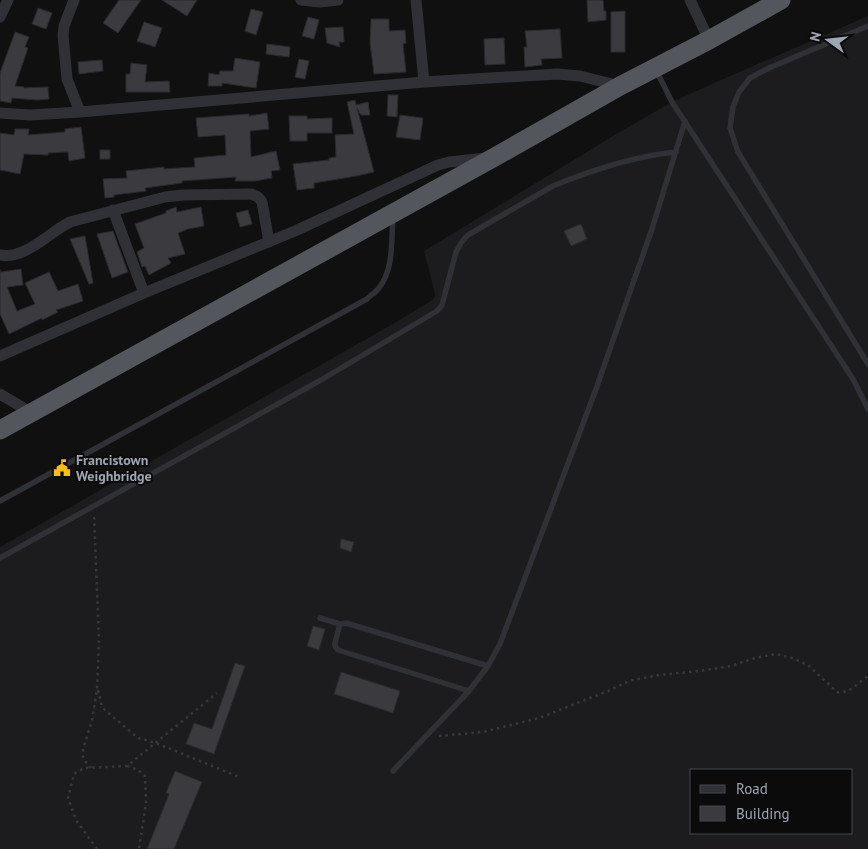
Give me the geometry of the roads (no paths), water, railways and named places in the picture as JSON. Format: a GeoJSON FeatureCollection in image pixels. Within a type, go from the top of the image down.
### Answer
{"type":"FeatureCollection","features":[{"type":"Feature","properties":{"kind":"highway"},"geometry":{"type":"LineString","coordinates":[[0,430],[620,86],[781,0]]}},
{"type":"Feature","properties":{"kind":"street"},"geometry":{"type":"LineString","coordinates":[[0,17],[8,0]]}},
{"type":"Feature","properties":{"kind":"street"},"geometry":{"type":"LineString","coordinates":[[74,0],[64,26],[63,35],[67,79],[80,112]]}},
{"type":"Feature","properties":{"kind":"street"},"geometry":{"type":"LineString","coordinates":[[301,0],[320,2],[338,0]]}},
{"type":"Feature","properties":{"kind":"street"},"geometry":{"type":"LineString","coordinates":[[416,0],[424,82]]}},
{"type":"Feature","properties":{"kind":"street"},"geometry":{"type":"LineString","coordinates":[[690,0],[709,40]]}},
{"type":"Feature","properties":{"kind":"street"},"geometry":{"type":"LineString","coordinates":[[0,113],[30,115],[80,112],[424,82],[557,74],[580,76],[620,86]]}},
{"type":"Feature","properties":{"kind":"street"},"geometry":{"type":"LineString","coordinates":[[0,356],[144,293],[270,242],[438,165],[460,160],[493,158]]}},
{"type":"Feature","properties":{"kind":"street"},"geometry":{"type":"LineString","coordinates":[[0,256],[15,255],[25,251],[70,222],[174,196],[251,194],[260,198],[270,242]]}},
{"type":"Feature","properties":{"kind":"street"},"geometry":{"type":"LineString","coordinates":[[113,210],[144,293]]}},
{"type":"Feature","properties":{"kind":"street"},"geometry":{"type":"LineString","coordinates":[[0,394],[30,412]]}},
{"type":"Feature","properties":{"kind":"lane"},"geometry":{"type":"LineString","coordinates":[[868,26],[750,78],[739,92],[733,107],[730,128],[738,152],[868,364]]}},
{"type":"Feature","properties":{"kind":"lane"},"geometry":{"type":"LineString","coordinates":[[655,68],[672,102],[853,379],[868,409]]}},
{"type":"Feature","properties":{"kind":"lane"},"geometry":{"type":"LineString","coordinates":[[393,770],[469,691],[498,650],[596,389],[652,229],[685,121]]}},
{"type":"Feature","properties":{"kind":"lane"},"geometry":{"type":"LineString","coordinates":[[0,558],[321,380],[437,311],[442,306],[456,252],[468,235],[553,186],[567,180],[634,158],[676,152]]}},
{"type":"Feature","properties":{"kind":"lane"},"geometry":{"type":"LineString","coordinates":[[0,502],[367,299],[378,289],[386,276],[390,264],[393,213]]}},
{"type":"Feature","properties":{"kind":"lane"},"geometry":{"type":"LineString","coordinates":[[320,618],[340,624],[346,623],[488,666]]}},
{"type":"Feature","properties":{"kind":"lane"},"geometry":{"type":"LineString","coordinates":[[340,624],[334,646],[338,650],[469,691]]}},
{"type":"Feature","properties":{"kind":"place","name":"Francistown Weighbridge"},"geometry":{"type":"Point","coordinates":[62,468]}}]}
